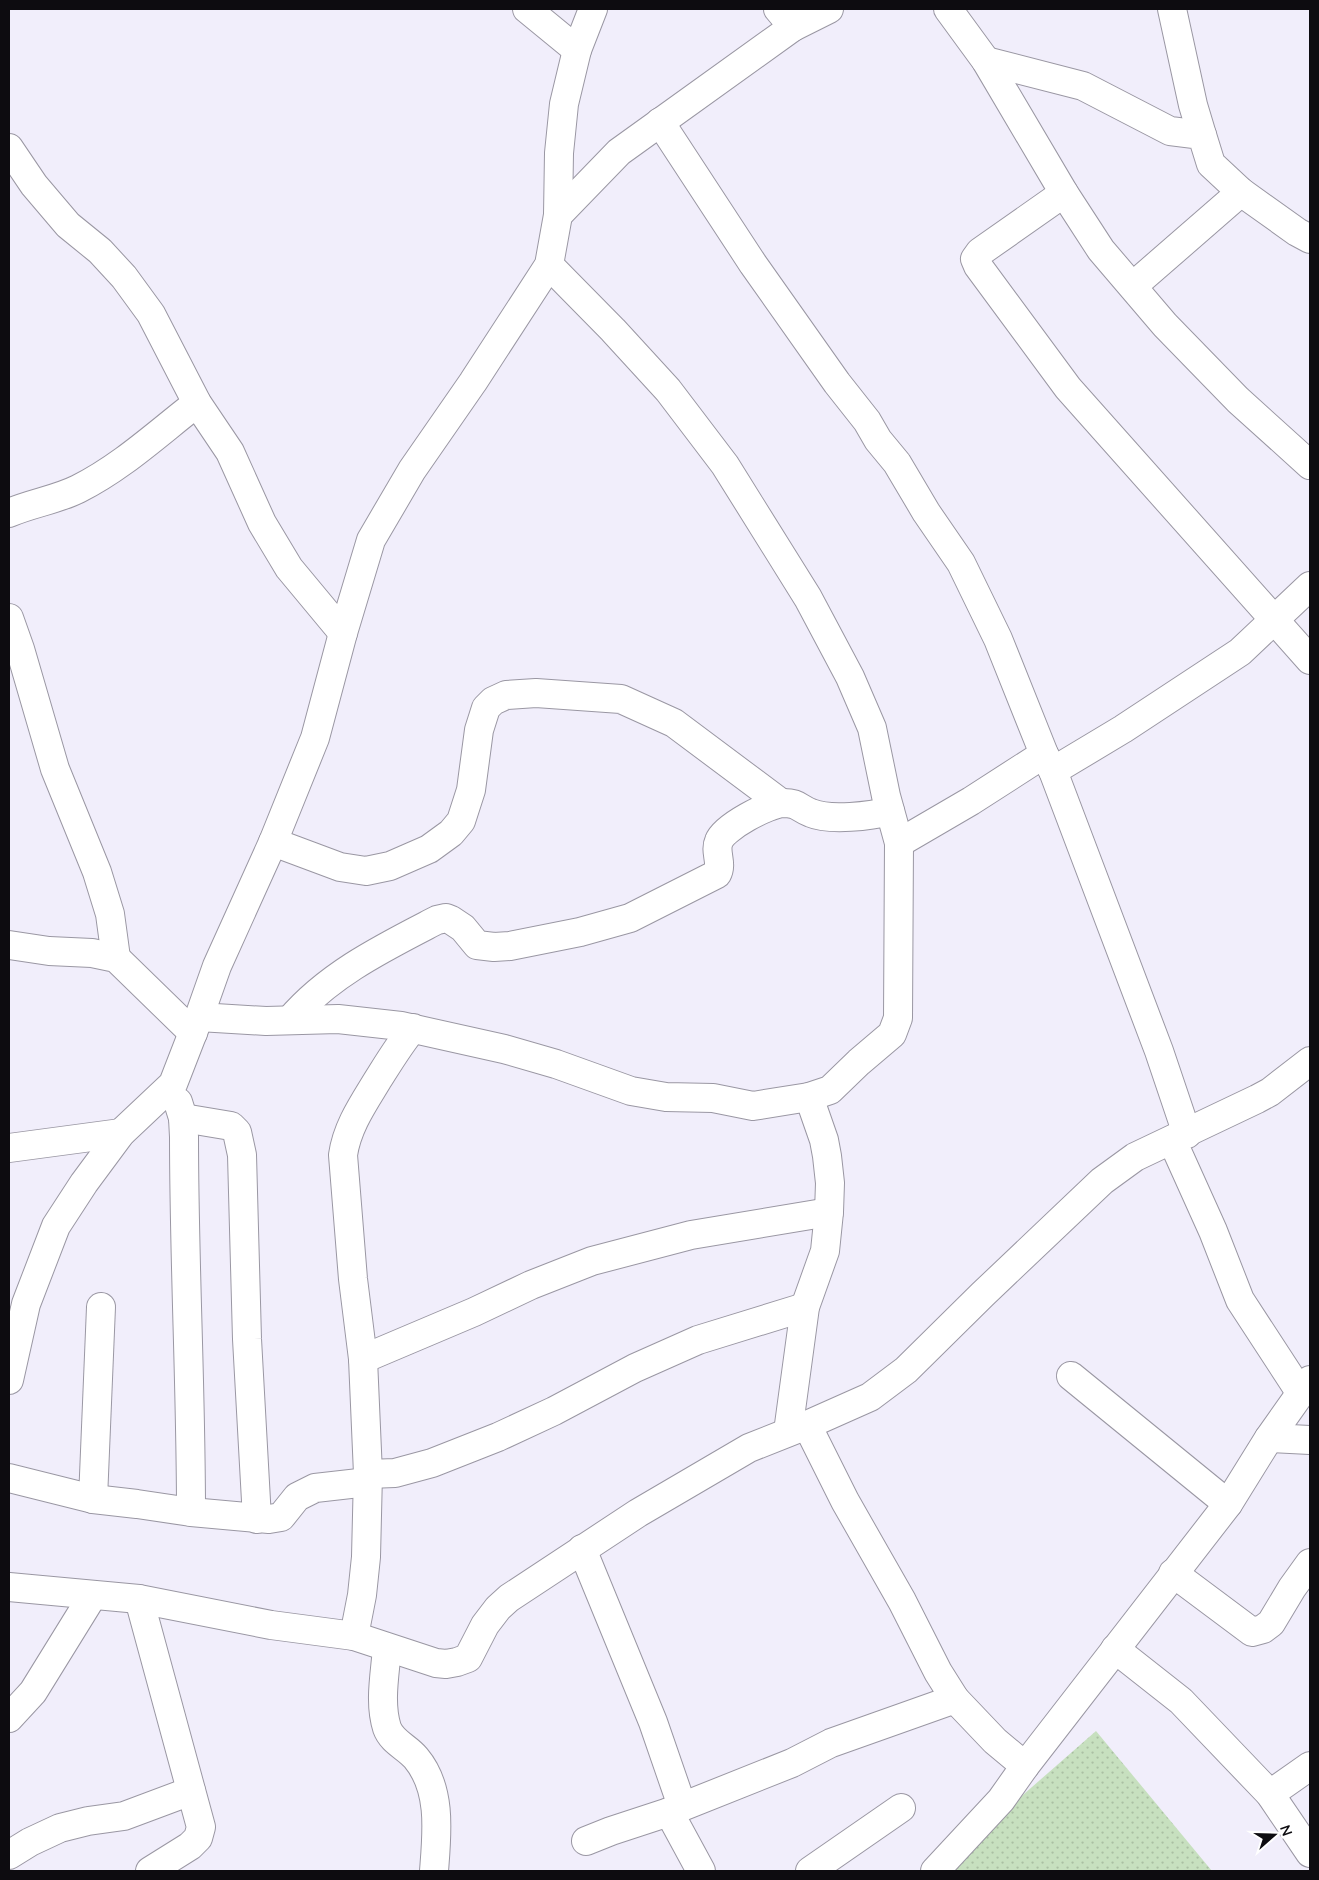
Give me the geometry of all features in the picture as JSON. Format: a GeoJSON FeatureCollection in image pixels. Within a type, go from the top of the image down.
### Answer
{"type":"FeatureCollection","features":[{"type":"Feature","properties":{"kind":"street"},"geometry":{"type":"LineString","coordinates":[[526,9],[577,50]]}},
{"type":"Feature","properties":{"kind":"street"},"geometry":{"type":"LineString","coordinates":[[9,1380],[26,1304],[56,1226],[121,1132],[173,1084],[217,966],[273,842],[315,738],[343,633],[372,540],[412,470],[473,382],[549,265],[558,215],[559,153],[564,104],[577,50],[593,9]]}},
{"type":"Feature","properties":{"kind":"street"},"geometry":{"type":"LineString","coordinates":[[558,215],[619,152],[660,122],[786,18],[830,9]]}},
{"type":"Feature","properties":{"kind":"street"},"geometry":{"type":"LineString","coordinates":[[948,9],[986,61],[1064,193],[1101,250],[1172,332],[1238,400],[1310,465]]}},
{"type":"Feature","properties":{"kind":"street"},"geometry":{"type":"LineString","coordinates":[[1172,9],[1193,105],[1211,164],[1240,192],[1310,239]]}},
{"type":"Feature","properties":{"kind":"street"},"geometry":{"type":"LineString","coordinates":[[986,61],[1083,86],[1170,131],[1202,135]]}},
{"type":"Feature","properties":{"kind":"street"},"geometry":{"type":"LineString","coordinates":[[660,122],[753,264],[837,383],[868,421],[878,440],[897,464],[926,512],[961,563],[998,639],[1049,763],[1159,1051],[1179,1137],[1240,1300],[1305,1386],[1269,1438],[1228,1504],[1203,1538],[1173,1573],[1001,1800],[935,1871]]}},
{"type":"Feature","properties":{"kind":"street"},"geometry":{"type":"LineString","coordinates":[[9,148],[34,185],[68,224],[100,251],[124,276],[151,314],[197,403],[230,452],[262,524],[289,568],[343,633]]}},
{"type":"Feature","properties":{"kind":"street"},"geometry":{"type":"LineString","coordinates":[[1133,286],[1240,192]]}},
{"type":"Feature","properties":{"kind":"street"},"geometry":{"type":"LineString","coordinates":[[1064,193],[980,252],[975,259],[978,266],[1068,388],[1310,660]]}},
{"type":"Feature","properties":{"kind":"street"},"geometry":{"type":"LineString","coordinates":[[9,945],[49,951],[92,953],[116,958],[196,1025],[241,1020],[338,1020],[413,1028],[504,1049],[556,1064],[631,1091],[666,1097],[713,1098],[753,1106],[809,1097],[830,1090],[892,1034],[898,1018],[899,843],[872,728],[850,677],[808,598],[725,465],[668,390],[613,330],[549,265]]}},
{"type":"Feature","properties":{"kind":"street"},"geometry":{"type":"LineString","coordinates":[[9,512],[53,500],[78,489],[108,472],[135,453],[197,403]]}},
{"type":"Feature","properties":{"kind":"street"},"geometry":{"type":"LineString","coordinates":[[899,843],[971,801],[1123,730],[1240,652],[1310,586]]}},
{"type":"Feature","properties":{"kind":"street"},"geometry":{"type":"LineString","coordinates":[[9,618],[55,769],[97,872],[110,914],[116,958]]}},
{"type":"Feature","properties":{"kind":"street"},"geometry":{"type":"LineString","coordinates":[[273,842],[340,867],[366,871],[390,866],[429,849],[451,832],[461,821],[471,790],[479,730],[486,708],[493,701],[506,695],[536,693],[622,700],[674,723],[781,803]]}},
{"type":"Feature","properties":{"kind":"street"},"geometry":{"type":"LineString","coordinates":[[290,1020],[313,995],[332,981],[381,949],[437,920],[452,920],[463,928],[477,945],[494,947],[537,942],[630,918],[683,893],[717,874],[720,865],[718,844],[721,837],[739,822],[763,809],[781,803],[797,804],[811,813],[829,817],[890,811]]}},
{"type":"Feature","properties":{"kind":"street"},"geometry":{"type":"LineString","coordinates":[[354,1636],[362,1595],[366,1557],[368,1478],[363,1359],[353,1279],[343,1155],[345,1142],[352,1123],[398,1046],[413,1028]]}},
{"type":"Feature","properties":{"kind":"street"},"geometry":{"type":"LineString","coordinates":[[9,1587],[139,1600],[271,1625],[354,1636],[436,1663],[446,1664],[463,1661],[468,1658],[485,1625],[498,1608],[509,1598],[638,1513],[748,1448],[870,1397],[906,1370],[1102,1181],[1135,1157],[1270,1092],[1310,1061]]}},
{"type":"Feature","properties":{"kind":"street"},"geometry":{"type":"LineString","coordinates":[[173,1084],[183,1118],[191,1512]]}},
{"type":"Feature","properties":{"kind":"street"},"geometry":{"type":"LineString","coordinates":[[809,1097],[824,1140],[830,1183],[825,1251],[805,1307],[798,1428],[845,1501],[902,1602],[938,1672],[955,1699],[995,1741],[1025,1766]]}},
{"type":"Feature","properties":{"kind":"street"},"geometry":{"type":"LineString","coordinates":[[183,1118],[230,1126],[237,1132],[239,1138],[242,1155],[247,1339],[257,1518]]}},
{"type":"Feature","properties":{"kind":"street"},"geometry":{"type":"LineString","coordinates":[[9,1148],[121,1132]]}},
{"type":"Feature","properties":{"kind":"street"},"geometry":{"type":"LineString","coordinates":[[363,1359],[474,1312],[531,1285],[592,1261],[691,1235],[829,1212]]}},
{"type":"Feature","properties":{"kind":"street"},"geometry":{"type":"LineString","coordinates":[[93,1499],[102,1307]]}},
{"type":"Feature","properties":{"kind":"street"},"geometry":{"type":"LineString","coordinates":[[9,1478],[93,1499],[191,1512],[257,1518],[282,1517],[297,1497],[315,1488],[395,1473],[432,1463],[498,1437],[554,1411],[635,1368],[698,1340],[805,1307]]}},
{"type":"Feature","properties":{"kind":"street"},"geometry":{"type":"LineString","coordinates":[[1071,1376],[1228,1504]]}},
{"type":"Feature","properties":{"kind":"street"},"geometry":{"type":"LineString","coordinates":[[1269,1438],[1310,1442]]}},
{"type":"Feature","properties":{"kind":"street"},"geometry":{"type":"LineString","coordinates":[[582,1549],[653,1722],[676,1809],[700,1871]]}},
{"type":"Feature","properties":{"kind":"street"},"geometry":{"type":"LineString","coordinates":[[1173,1573],[1252,1632],[1263,1629],[1271,1623],[1310,1563]]}},
{"type":"Feature","properties":{"kind":"street"},"geometry":{"type":"LineString","coordinates":[[9,1718],[33,1692],[93,1595]]}},
{"type":"Feature","properties":{"kind":"street"},"geometry":{"type":"LineString","coordinates":[[139,1600],[201,1827],[198,1838],[190,1846],[150,1871]]}},
{"type":"Feature","properties":{"kind":"street"},"geometry":{"type":"LineString","coordinates":[[387,1648],[383,1691],[384,1716],[392,1738],[412,1753],[424,1768],[434,1791],[437,1833],[434,1871]]}},
{"type":"Feature","properties":{"kind":"street"},"geometry":{"type":"LineString","coordinates":[[1116,1649],[1182,1701],[1270,1794],[1309,1846]]}},
{"type":"Feature","properties":{"kind":"street"},"geometry":{"type":"LineString","coordinates":[[586,1841],[676,1809],[792,1763],[831,1743],[955,1699]]}},
{"type":"Feature","properties":{"kind":"street"},"geometry":{"type":"LineString","coordinates":[[1270,1794],[1310,1766]]}},
{"type":"Feature","properties":{"kind":"street"},"geometry":{"type":"LineString","coordinates":[[9,1855],[30,1842],[60,1828],[88,1821],[124,1816],[191,1791]]}},
{"type":"Feature","properties":{"kind":"street"},"geometry":{"type":"LineString","coordinates":[[810,1871],[901,1808]]}},
{"type":"Feature","properties":{"kind":"green space"},"geometry":{"type":"Polygon","coordinates":[[[1096,1731],[1212,1871],[936,1871],[1096,1731]]]}}]}
